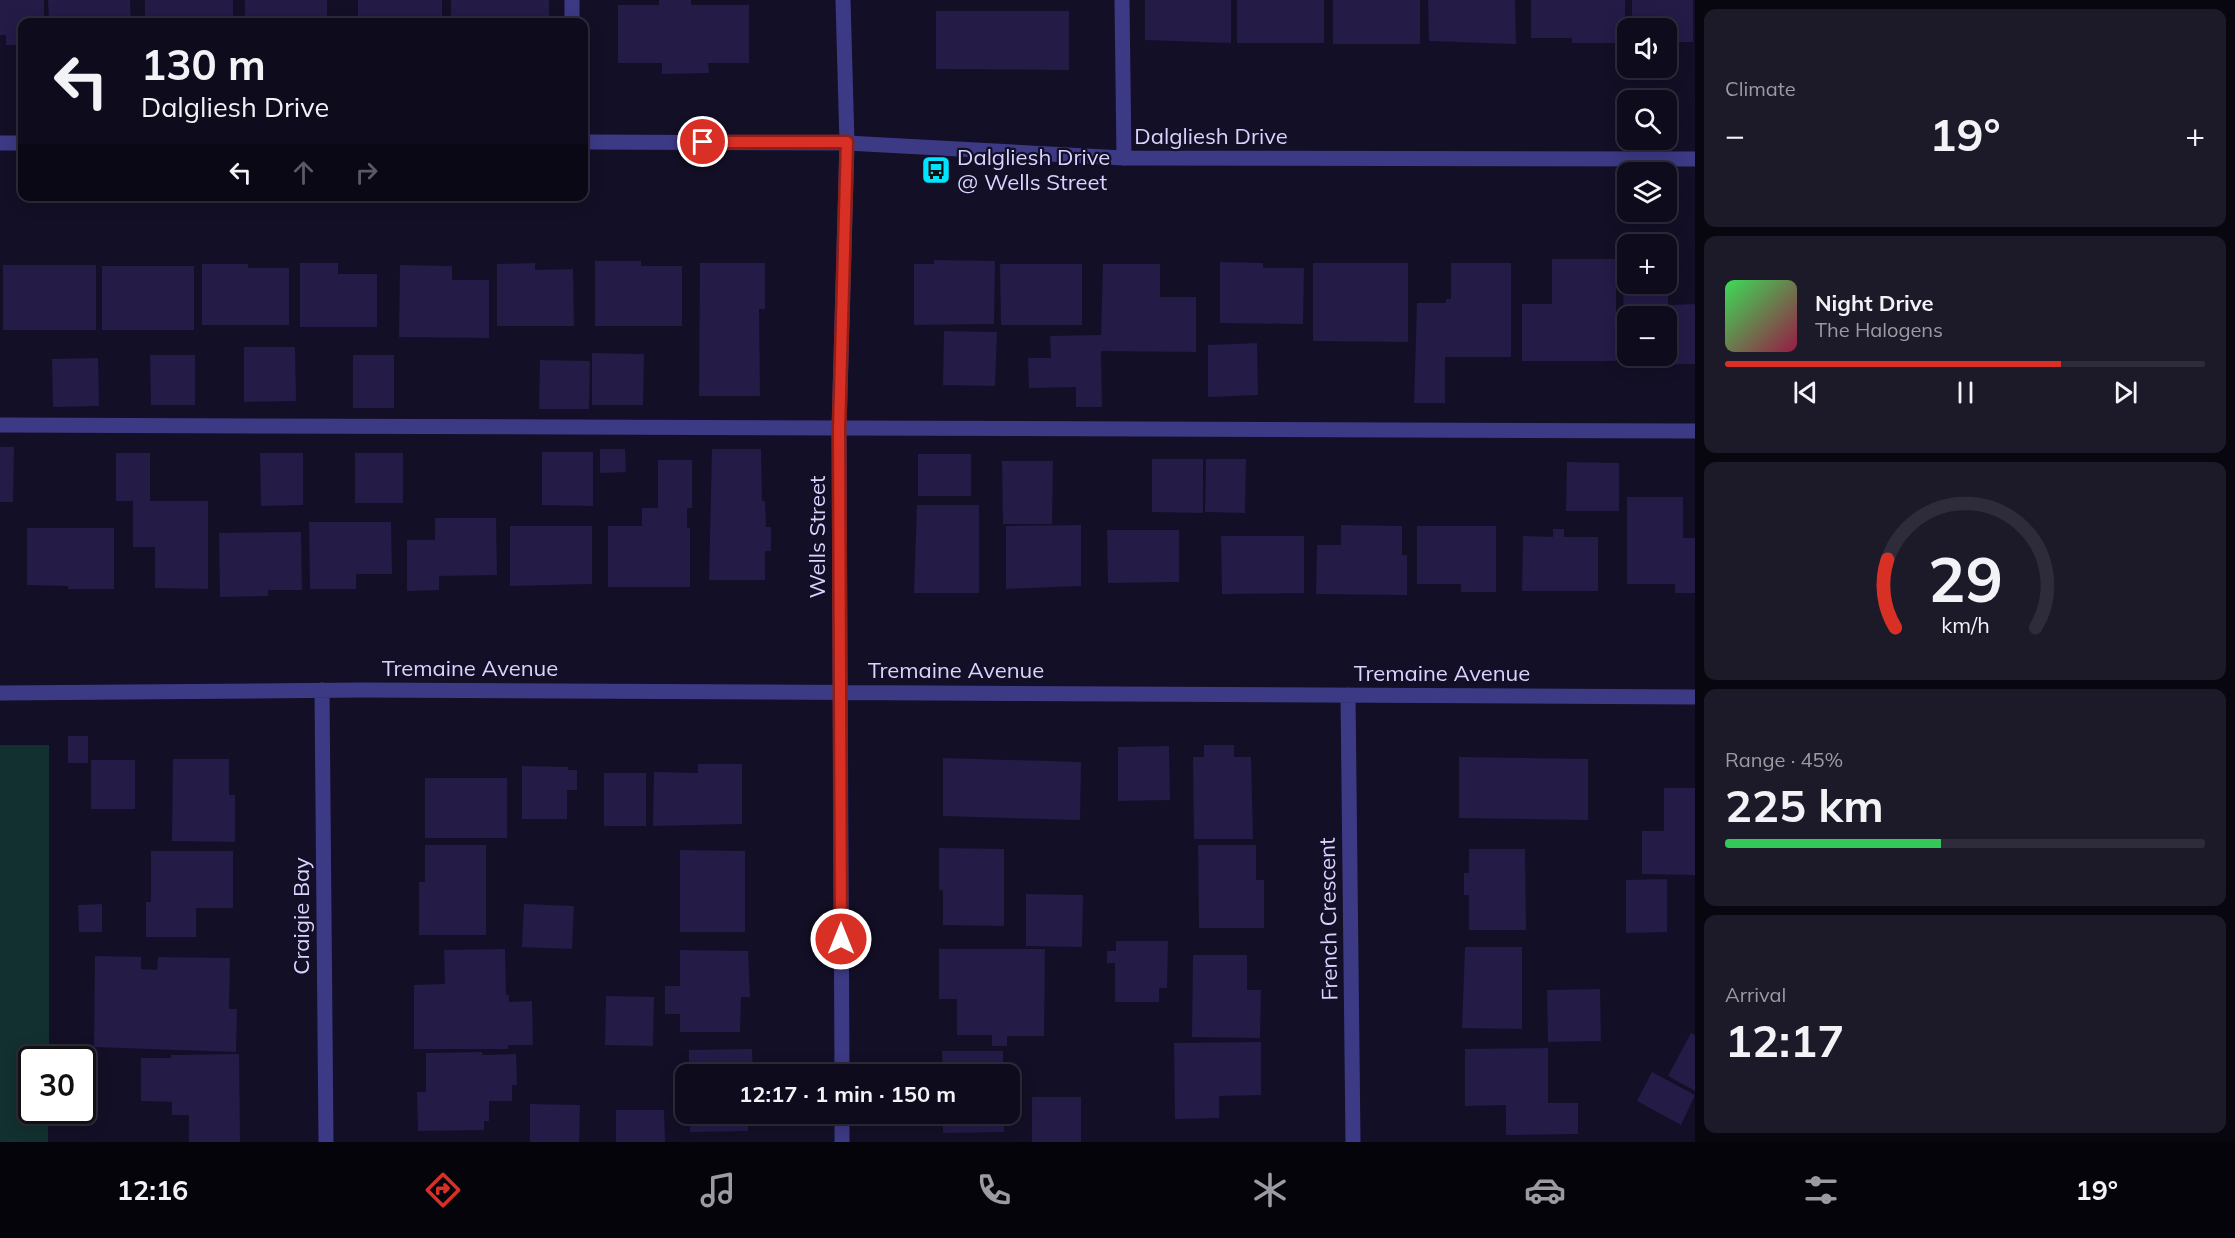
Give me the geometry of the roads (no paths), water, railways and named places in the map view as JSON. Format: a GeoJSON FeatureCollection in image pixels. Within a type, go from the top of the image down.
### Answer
{"type":"FeatureCollection","features":[{"type":"Feature","properties":{"kind":"street"},"geometry":{"type":"LineString","coordinates":[[572,0],[572,18]]}},
{"type":"Feature","properties":{"kind":"street","name":"Wells Street"},"geometry":{"type":"LineString","coordinates":[[842,1064],[839,430],[847,142],[843,0]]}},
{"type":"Feature","properties":{"kind":"street"},"geometry":{"type":"LineString","coordinates":[[1122,0],[1124,158]]}},
{"type":"Feature","properties":{"kind":"street","name":"Dalgliesh Drive"},"geometry":{"type":"LineString","coordinates":[[588,142],[847,142],[1124,158],[1695,159]]}},
{"type":"Feature","properties":{"kind":"street"},"geometry":{"type":"LineString","coordinates":[[0,143],[18,143]]}},
{"type":"Feature","properties":{"kind":"street"},"geometry":{"type":"LineString","coordinates":[[0,425],[839,430],[1695,431]]}},
{"type":"Feature","properties":{"kind":"street","name":"Tremaine Avenue"},"geometry":{"type":"LineString","coordinates":[[0,693],[322,690],[1695,697]]}},
{"type":"Feature","properties":{"kind":"street","name":"Craigie Bay"},"geometry":{"type":"LineString","coordinates":[[322,690],[326,1142]]}},
{"type":"Feature","properties":{"kind":"street","name":"French Crescent"},"geometry":{"type":"LineString","coordinates":[[1348,695],[1353,1142]]}},
{"type":"Feature","properties":{"kind":"street"},"geometry":{"type":"LineString","coordinates":[[842,1124],[842,1142]]}},
{"type":"Feature","properties":{"kind":"place","name":"Dalgliesh Drive @ Wells Street"},"geometry":{"type":"Point","coordinates":[936,170]}}]}
